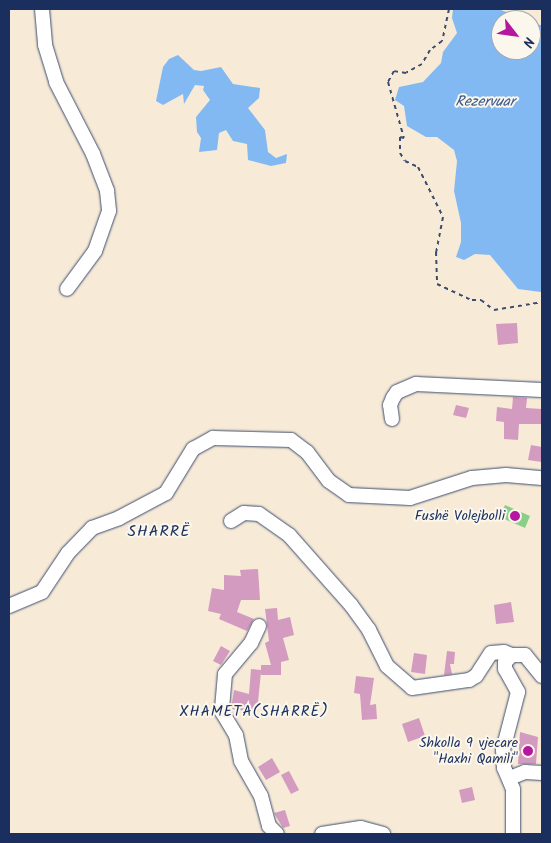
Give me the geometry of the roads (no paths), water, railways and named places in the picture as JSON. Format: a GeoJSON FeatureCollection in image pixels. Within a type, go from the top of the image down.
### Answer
{"type":"FeatureCollection","features":[{"type":"Feature","properties":{"kind":"street"},"geometry":{"type":"LineString","coordinates":[[42,9],[45,45],[56,82],[93,154],[107,191],[109,212],[95,251],[67,289]]}},
{"type":"Feature","properties":{"kind":"street"},"geometry":{"type":"LineString","coordinates":[[392,419],[390,405],[397,392],[416,384],[542,390]]}},
{"type":"Feature","properties":{"kind":"street"},"geometry":{"type":"LineString","coordinates":[[9,606],[42,592],[68,554],[92,528],[119,518],[166,493],[193,449],[213,438],[291,440],[307,452],[329,481],[349,495],[410,498],[472,478],[506,475],[542,478]]}},
{"type":"Feature","properties":{"kind":"street"},"geometry":{"type":"LineString","coordinates":[[231,521],[244,513],[259,514],[289,535],[352,605],[369,630],[387,666],[412,688],[469,680],[476,676],[491,653],[504,652],[529,658],[542,676]]}},
{"type":"Feature","properties":{"kind":"street"},"geometry":{"type":"LineString","coordinates":[[259,626],[251,643],[225,674],[222,712],[236,735],[241,761],[261,796],[269,826],[277,834]]}},
{"type":"Feature","properties":{"kind":"street"},"geometry":{"type":"LineString","coordinates":[[512,655],[505,662],[505,669],[518,692],[504,741],[504,768],[510,778],[513,798],[513,834]]}},
{"type":"Feature","properties":{"kind":"street"},"geometry":{"type":"LineString","coordinates":[[510,778],[525,772],[542,773]]}},
{"type":"Feature","properties":{"kind":"street"},"geometry":{"type":"LineString","coordinates":[[322,834],[361,828],[383,834]]}},
{"type":"Feature","properties":{"kind":"water","name":"Rezervuar"},"geometry":{"type":"Polygon","coordinates":[[[453,9],[501,10],[491,10],[491,60],[541,60],[542,25],[541,292],[518,289],[490,255],[475,254],[464,260],[456,257],[461,242],[461,223],[454,191],[457,161],[454,150],[437,137],[426,137],[407,126],[404,106],[395,100],[399,87],[423,82],[441,63],[443,52],[457,33],[452,18],[453,9]]]}},
{"type":"Feature","properties":{"kind":"water"},"geometry":{"type":"Polygon","coordinates":[[[178,55],[194,70],[201,71],[221,67],[233,84],[260,88],[259,98],[248,108],[265,130],[268,152],[276,158],[287,154],[286,163],[271,166],[248,160],[247,144],[233,141],[226,130],[219,133],[217,150],[199,152],[201,138],[197,132],[196,117],[210,100],[203,90],[204,86],[195,85],[184,104],[183,94],[163,105],[156,101],[163,67],[169,59],[178,55]]]}},
{"type":"Feature","properties":{"kind":"place","name":"Fushë Volejbolli"},"geometry":{"type":"Point","coordinates":[515,516]}},
{"type":"Feature","properties":{"kind":"place","name":"Shkolla 9 vjecare \"Haxhi Qamili\""},"geometry":{"type":"Point","coordinates":[528,751]}},
{"type":"Feature","properties":{"kind":"district","name":"SHARRË"},"geometry":{"type":"Point","coordinates":[159,532]}},
{"type":"Feature","properties":{"kind":"district","name":"XHAMETA(SHARRË)"},"geometry":{"type":"Point","coordinates":[254,713]}}]}
